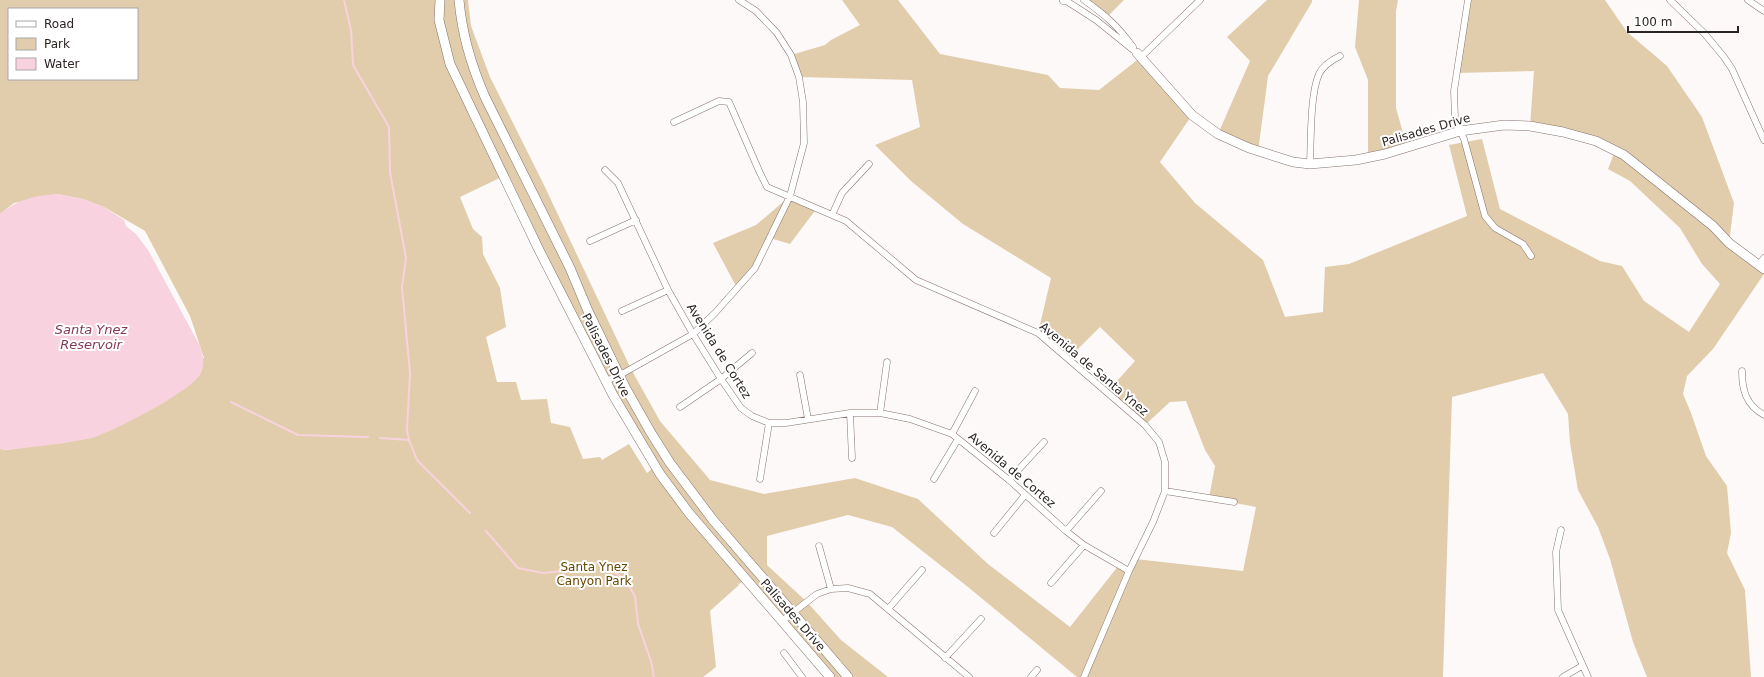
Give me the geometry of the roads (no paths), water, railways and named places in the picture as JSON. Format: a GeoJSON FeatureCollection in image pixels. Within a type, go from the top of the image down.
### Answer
{"type":"FeatureCollection","features":[{"type":"Feature","properties":{"kind":"street","name":"Palisades Drive"},"geometry":{"type":"LineString","coordinates":[[440,0],[439,20],[450,64],[538,248],[621,409],[658,471],[689,513],[830,677]]}},
{"type":"Feature","properties":{"kind":"street","name":"Palisades Drive"},"geometry":{"type":"LineString","coordinates":[[459,0],[465,44],[482,91],[570,268],[588,311],[638,413],[670,463],[713,520],[846,676]]}},
{"type":"Feature","properties":{"kind":"street"},"geometry":{"type":"LineString","coordinates":[[606,381],[620,375],[693,334],[715,312],[755,268],[790,196],[804,143],[803,102],[799,76],[791,55],[777,33],[756,11],[739,0]]}},
{"type":"Feature","properties":{"kind":"street","name":"Palisades Drive"},"geometry":{"type":"LineString","coordinates":[[1065,0],[1096,20],[1139,55]]}},
{"type":"Feature","properties":{"kind":"street","name":"Palisades Drive"},"geometry":{"type":"LineString","coordinates":[[1084,0],[1120,29],[1139,55],[1192,116],[1218,134],[1270,156],[1293,162],[1310,164],[1336,163],[1385,154],[1460,131],[1504,125],[1530,126],[1562,132],[1596,141],[1624,155],[1713,226],[1729,243],[1762,264]]}},
{"type":"Feature","properties":{"kind":"street"},"geometry":{"type":"LineString","coordinates":[[1139,55],[1200,0]]}},
{"type":"Feature","properties":{"kind":"street"},"geometry":{"type":"LineString","coordinates":[[1468,0],[1454,91],[1455,119],[1464,139],[1485,216],[1495,228],[1523,244],[1531,256]]}},
{"type":"Feature","properties":{"kind":"street"},"geometry":{"type":"LineString","coordinates":[[1670,0],[1704,33],[1724,56],[1732,69],[1764,140]]}},
{"type":"Feature","properties":{"kind":"street"},"geometry":{"type":"LineString","coordinates":[[1748,0],[1764,11]]}},
{"type":"Feature","properties":{"kind":"street"},"geometry":{"type":"LineString","coordinates":[[1310,164],[1314,90],[1318,74],[1323,66],[1340,56]]}},
{"type":"Feature","properties":{"kind":"street","name":"Avenida de Santa Ynez"},"geometry":{"type":"LineString","coordinates":[[674,122],[719,102],[729,102],[767,187],[846,221],[916,280],[1038,333],[1145,425],[1159,442],[1165,462],[1165,491],[1153,522],[1129,571],[1084,677]]}},
{"type":"Feature","properties":{"kind":"street"},"geometry":{"type":"LineString","coordinates":[[832,215],[842,193],[869,164]]}},
{"type":"Feature","properties":{"kind":"street","name":"Avenida de Cortez"},"geometry":{"type":"LineString","coordinates":[[605,170],[618,183],[668,290],[693,334],[741,408],[752,416],[769,423],[786,423],[850,413],[880,413],[910,419],[952,434],[1009,480],[1084,546],[1129,571]]}},
{"type":"Feature","properties":{"kind":"street"},"geometry":{"type":"LineString","coordinates":[[590,241],[636,220]]}},
{"type":"Feature","properties":{"kind":"street"},"geometry":{"type":"LineString","coordinates":[[622,311],[668,290]]}},
{"type":"Feature","properties":{"kind":"street"},"geometry":{"type":"LineString","coordinates":[[680,407],[721,379],[752,353]]}},
{"type":"Feature","properties":{"kind":"street"},"geometry":{"type":"LineString","coordinates":[[880,413],[887,362]]}},
{"type":"Feature","properties":{"kind":"street"},"geometry":{"type":"LineString","coordinates":[[1742,371],[1742,387],[1747,398],[1756,409],[1764,415]]}},
{"type":"Feature","properties":{"kind":"street"},"geometry":{"type":"LineString","coordinates":[[800,376],[808,419]]}},
{"type":"Feature","properties":{"kind":"street"},"geometry":{"type":"LineString","coordinates":[[952,434],[975,391]]}},
{"type":"Feature","properties":{"kind":"street"},"geometry":{"type":"LineString","coordinates":[[850,413],[852,458]]}},
{"type":"Feature","properties":{"kind":"street"},"geometry":{"type":"LineString","coordinates":[[760,479],[769,423]]}},
{"type":"Feature","properties":{"kind":"street"},"geometry":{"type":"LineString","coordinates":[[934,480],[958,439]]}},
{"type":"Feature","properties":{"kind":"street"},"geometry":{"type":"LineString","coordinates":[[1009,480],[1044,442]]}},
{"type":"Feature","properties":{"kind":"street"},"geometry":{"type":"LineString","coordinates":[[658,471],[670,463]]}},
{"type":"Feature","properties":{"kind":"street"},"geometry":{"type":"LineString","coordinates":[[1066,531],[1101,491]]}},
{"type":"Feature","properties":{"kind":"street"},"geometry":{"type":"LineString","coordinates":[[1165,491],[1234,502]]}},
{"type":"Feature","properties":{"kind":"street"},"geometry":{"type":"LineString","coordinates":[[994,533],[1025,495]]}},
{"type":"Feature","properties":{"kind":"street"},"geometry":{"type":"LineString","coordinates":[[1561,530],[1556,552],[1558,610],[1588,677]]}},
{"type":"Feature","properties":{"kind":"street"},"geometry":{"type":"LineString","coordinates":[[819,546],[831,589]]}},
{"type":"Feature","properties":{"kind":"street"},"geometry":{"type":"LineString","coordinates":[[1051,583],[1084,546]]}},
{"type":"Feature","properties":{"kind":"street"},"geometry":{"type":"LineString","coordinates":[[888,609],[922,570]]}},
{"type":"Feature","properties":{"kind":"street"},"geometry":{"type":"LineString","coordinates":[[782,621],[817,594],[831,589],[848,588],[870,594],[969,677]]}},
{"type":"Feature","properties":{"kind":"street"},"geometry":{"type":"LineString","coordinates":[[945,658],[980,619]]}},
{"type":"Feature","properties":{"kind":"street"},"geometry":{"type":"LineString","coordinates":[[784,653],[802,677]]}},
{"type":"Feature","properties":{"kind":"street"},"geometry":{"type":"LineString","coordinates":[[1563,677],[1582,666]]}},
{"type":"Feature","properties":{"kind":"street"},"geometry":{"type":"LineString","coordinates":[[1031,677],[1037,670]]}},
{"type":"Feature","properties":{"kind":"water","name":"Santa Ynez Reservoir"},"geometry":{"type":"Polygon","coordinates":[[[57,194],[83,199],[104,207],[124,220],[126,226],[136,234],[148,250],[200,346],[203,366],[201,373],[195,381],[183,390],[133,420],[102,434],[92,438],[61,443],[10,450],[0,449],[0,214],[27,199],[57,194]]]}},
{"type":"Feature","properties":{"kind":"waterway"},"geometry":{"type":"LineString","coordinates":[[344,0],[351,30],[353,65],[389,127],[390,172],[406,258],[402,287],[410,373],[407,430],[409,440],[417,460],[470,513]]}},
{"type":"Feature","properties":{"kind":"waterway"},"geometry":{"type":"LineString","coordinates":[[231,402],[298,435],[368,437]]}},
{"type":"Feature","properties":{"kind":"waterway"},"geometry":{"type":"LineString","coordinates":[[380,438],[409,440]]}},
{"type":"Feature","properties":{"kind":"waterway"},"geometry":{"type":"LineString","coordinates":[[486,531],[518,568],[543,573],[563,571],[584,563],[604,563],[626,581],[635,596],[638,624],[651,661],[654,677]]}},
{"type":"Feature","properties":{"kind":"park label","name":"Santa Ynez Canyon Park"},"geometry":{"type":"Point","coordinates":[594,574]}}]}
